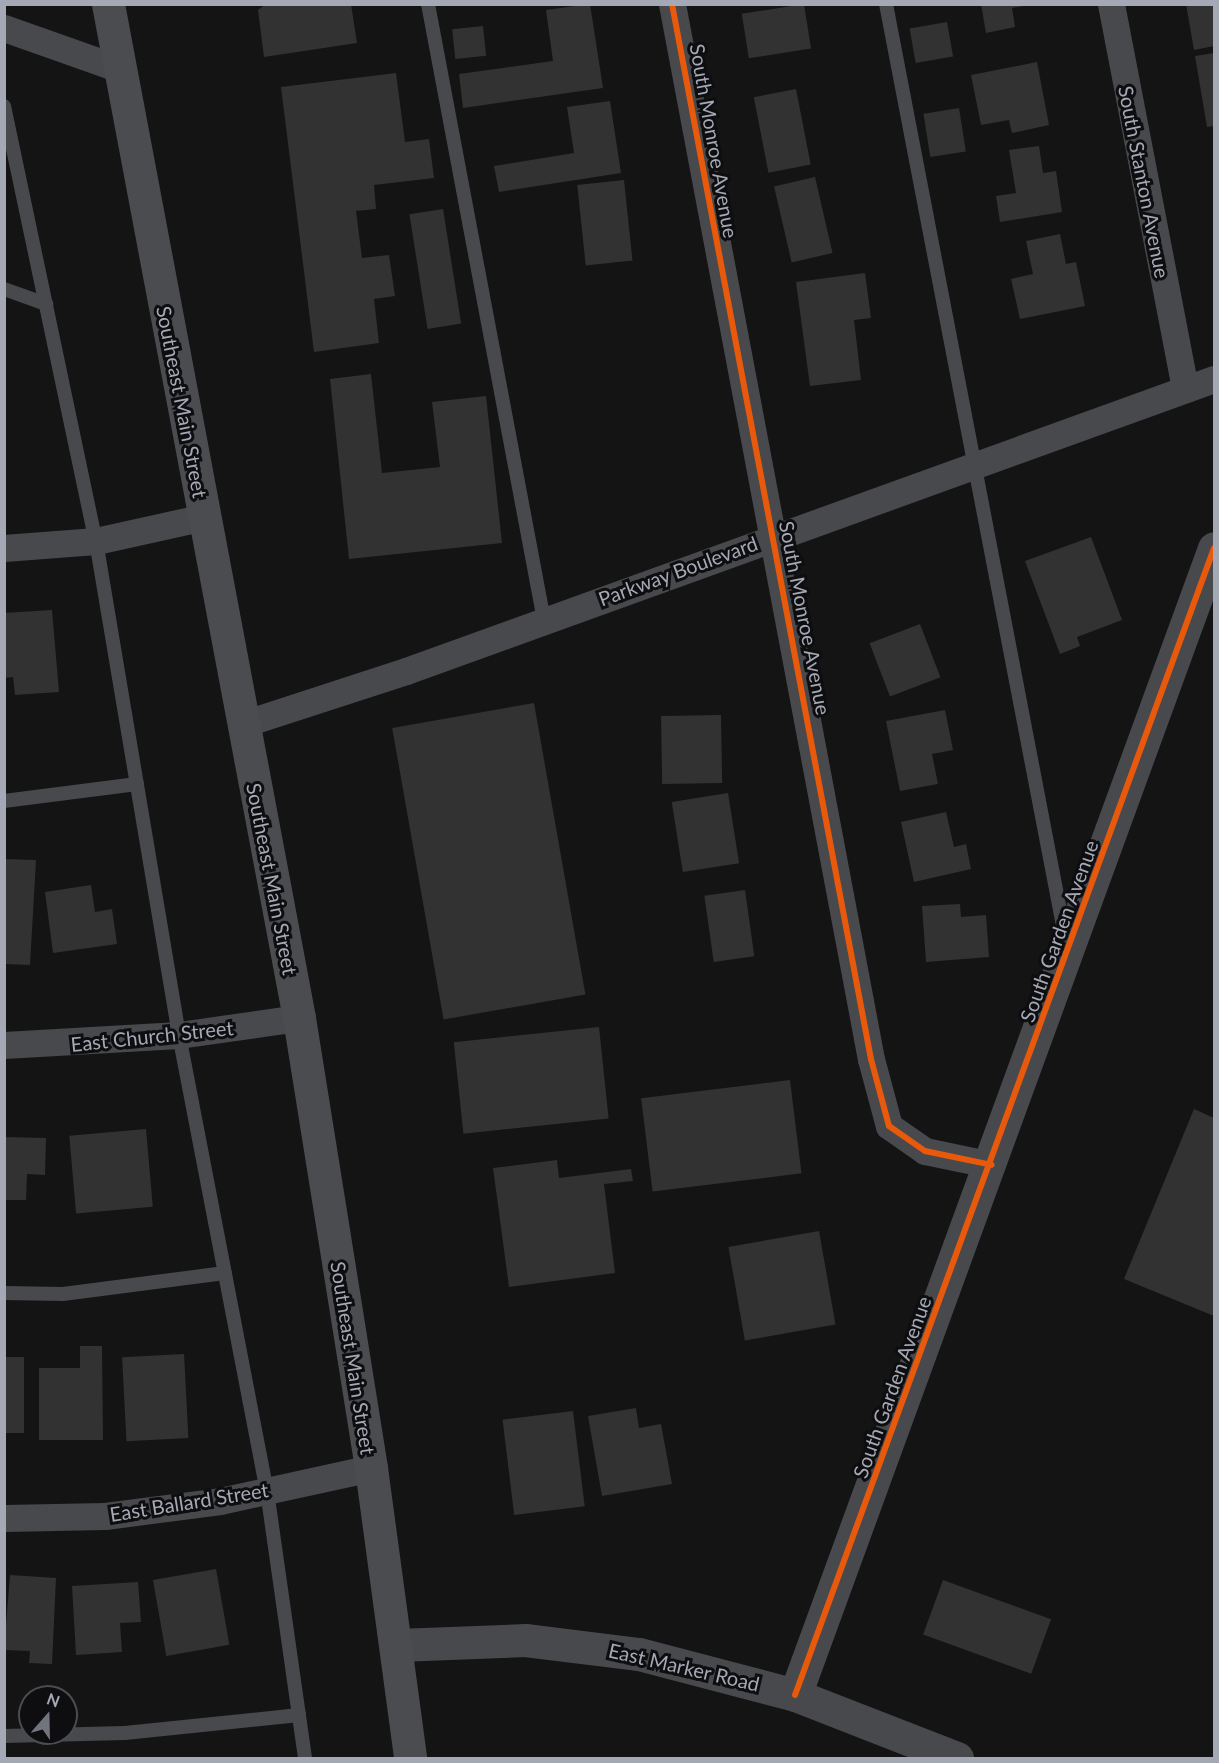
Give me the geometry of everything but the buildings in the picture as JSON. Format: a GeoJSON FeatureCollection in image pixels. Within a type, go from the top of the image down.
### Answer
{"type":"FeatureCollection","features":[{"type":"Feature","properties":{"kind":"main road","name":"Southeast Main Street"},"geometry":{"type":"LineString","coordinates":[[108,4],[298,1018],[398,1645],[410,1758]]}},
{"type":"Feature","properties":{"kind":"street","name":"South Monroe Avenue"},"geometry":{"type":"LineString","coordinates":[[672,4],[871,1059],[889,1126],[926,1151],[992,1165]]}},
{"type":"Feature","properties":{"kind":"street","name":"South Stanton Avenue"},"geometry":{"type":"LineString","coordinates":[[1111,4],[1185,389]]}},
{"type":"Feature","properties":{"kind":"street"},"geometry":{"type":"LineString","coordinates":[[4,28],[120,69]]}},
{"type":"Feature","properties":{"kind":"street","name":"Parkway Boulevard"},"geometry":{"type":"LineString","coordinates":[[243,724],[544,620],[973,464],[1215,379]]}},
{"type":"Feature","properties":{"kind":"street"},"geometry":{"type":"LineString","coordinates":[[4,548],[96,541],[204,517]]}},
{"type":"Feature","properties":{"kind":"street","name":"South Garden Avenue"},"geometry":{"type":"LineString","coordinates":[[795,1695],[992,1165],[1215,548]]}},
{"type":"Feature","properties":{"kind":"street","name":"East Church Street"},"geometry":{"type":"LineString","coordinates":[[4,1045],[179,1035],[298,1018]]}},
{"type":"Feature","properties":{"kind":"street","name":"East Ballard Street"},"geometry":{"type":"LineString","coordinates":[[4,1518],[105,1516],[267,1491],[371,1468]]}},
{"type":"Feature","properties":{"kind":"street","name":"East Marker Road"},"geometry":{"type":"LineString","coordinates":[[398,1645],[525,1640],[581,1644],[795,1695],[957,1758]]}},
{"type":"Feature","properties":{"kind":"lane"},"geometry":{"type":"LineString","coordinates":[[428,4],[544,620]]}},
{"type":"Feature","properties":{"kind":"lane"},"geometry":{"type":"LineString","coordinates":[[886,4],[1068,953]]}},
{"type":"Feature","properties":{"kind":"lane"},"geometry":{"type":"LineString","coordinates":[[4,106],[96,541],[179,1035],[267,1491],[304,1758]]}},
{"type":"Feature","properties":{"kind":"lane"},"geometry":{"type":"LineString","coordinates":[[4,289],[46,304]]}},
{"type":"Feature","properties":{"kind":"lane"},"geometry":{"type":"LineString","coordinates":[[4,801],[137,784]]}},
{"type":"Feature","properties":{"kind":"lane"},"geometry":{"type":"LineString","coordinates":[[4,1293],[63,1294],[225,1274]]}},
{"type":"Feature","properties":{"kind":"lane"},"geometry":{"type":"LineString","coordinates":[[4,1736],[125,1732],[298,1715]]}},
{"type":"Feature","properties":{"kind":"cycle path"},"geometry":{"type":"LineString","coordinates":[[672,4],[871,1059],[889,1126],[925,1151],[992,1165]]}},
{"type":"Feature","properties":{"kind":"cycle path"},"geometry":{"type":"LineString","coordinates":[[795,1695],[1214,548]]}}]}
